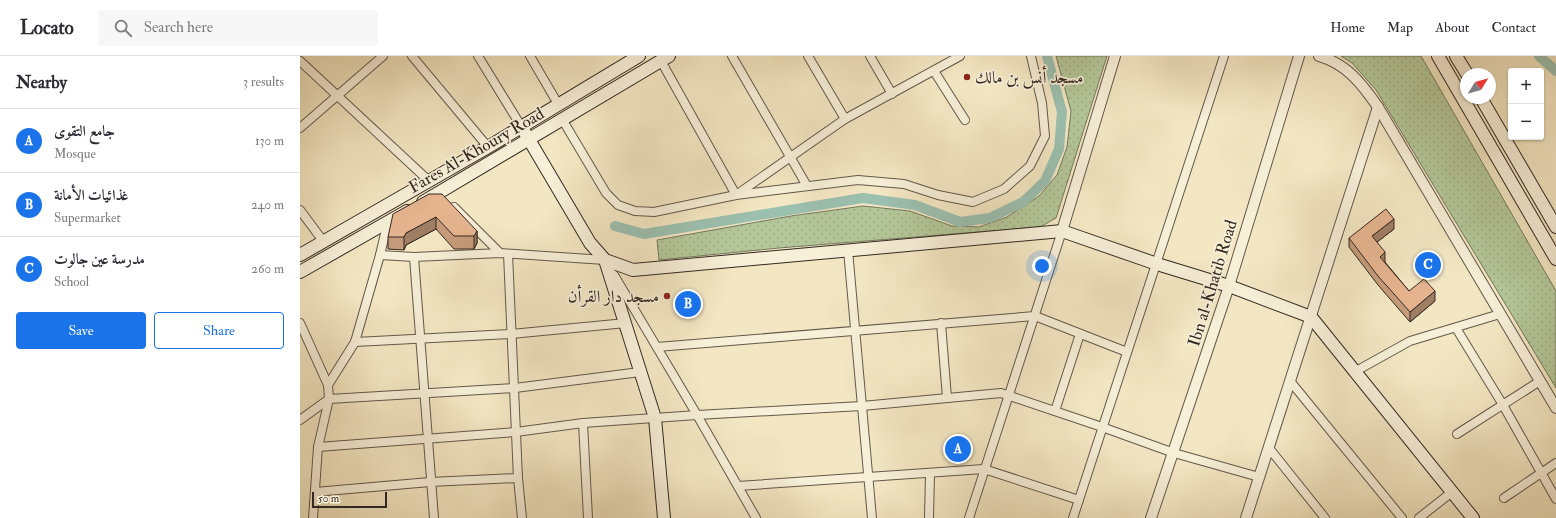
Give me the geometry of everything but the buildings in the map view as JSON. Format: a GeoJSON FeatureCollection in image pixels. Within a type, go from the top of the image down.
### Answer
{"type":"FeatureCollection","features":[{"type":"Feature","properties":{"kind":"main road","name":"Fares Al-Khoury Road"},"geometry":{"type":"LineString","coordinates":[[300,255],[488,147],[639,56]]}},
{"type":"Feature","properties":{"kind":"main road"},"geometry":{"type":"LineString","coordinates":[[1438,56],[1556,260]]}},
{"type":"Feature","properties":{"kind":"main road"},"geometry":{"type":"LineString","coordinates":[[1456,56],[1463,68]]}},
{"type":"Feature","properties":{"kind":"main road","name":"Fares Al-Khoury Road"},"geometry":{"type":"LineString","coordinates":[[300,272],[388,221],[445,198],[529,139],[665,58]]}},
{"type":"Feature","properties":{"kind":"main road"},"geometry":{"type":"LineString","coordinates":[[1485,104],[1553,213],[1556,227]]}},
{"type":"Feature","properties":{"kind":"main road"},"geometry":{"type":"LineString","coordinates":[[521,126],[590,243],[605,260],[655,418],[664,518]]}},
{"type":"Feature","properties":{"kind":"main road"},"geometry":{"type":"LineString","coordinates":[[605,260],[633,270],[1062,231],[1157,264],[1229,286],[1311,318],[1473,518]]}},
{"type":"Feature","properties":{"kind":"street"},"geometry":{"type":"LineString","coordinates":[[300,128],[383,56]]}},
{"type":"Feature","properties":{"kind":"street"},"geometry":{"type":"LineString","coordinates":[[412,56],[488,147]]}},
{"type":"Feature","properties":{"kind":"street"},"geometry":{"type":"LineString","coordinates":[[478,56],[521,126]]}},
{"type":"Feature","properties":{"kind":"street"},"geometry":{"type":"LineString","coordinates":[[530,56],[558,104]]}},
{"type":"Feature","properties":{"kind":"street"},"geometry":{"type":"LineString","coordinates":[[732,56],[806,186]]}},
{"type":"Feature","properties":{"kind":"street"},"geometry":{"type":"LineString","coordinates":[[808,56],[845,120]]}},
{"type":"Feature","properties":{"kind":"street"},"geometry":{"type":"LineString","coordinates":[[870,56],[892,94]]}},
{"type":"Feature","properties":{"kind":"street"},"geometry":{"type":"LineString","coordinates":[[736,195],[790,156],[845,120],[960,56]]}},
{"type":"Feature","properties":{"kind":"street"},"geometry":{"type":"LineString","coordinates":[[562,119],[606,194],[618,204],[635,211],[654,212],[736,195],[858,180],[904,184],[938,195],[972,202],[1004,189],[1030,166],[1045,136],[1042,103],[1031,56]]}},
{"type":"Feature","properties":{"kind":"street"},"geometry":{"type":"LineString","coordinates":[[969,518],[1062,231],[1115,56]]}},
{"type":"Feature","properties":{"kind":"street"},"geometry":{"type":"LineString","coordinates":[[1073,518],[1224,56]]}},
{"type":"Feature","properties":{"kind":"street","name":"Ibn al-Khatib Road"},"geometry":{"type":"LineString","coordinates":[[1151,518],[1229,286],[1299,56]]}},
{"type":"Feature","properties":{"kind":"street"},"geometry":{"type":"LineString","coordinates":[[1319,56],[1337,58],[1362,83],[1378,107],[1556,408]]}},
{"type":"Feature","properties":{"kind":"street"},"geometry":{"type":"LineString","coordinates":[[665,58],[736,195]]}},
{"type":"Feature","properties":{"kind":"street"},"geometry":{"type":"LineString","coordinates":[[300,61],[429,181]]}},
{"type":"Feature","properties":{"kind":"street"},"geometry":{"type":"LineString","coordinates":[[934,70],[965,120]]}},
{"type":"Feature","properties":{"kind":"street"},"geometry":{"type":"LineString","coordinates":[[1246,518],[1378,107]]}},
{"type":"Feature","properties":{"kind":"street"},"geometry":{"type":"LineString","coordinates":[[445,198],[500,253]]}},
{"type":"Feature","properties":{"kind":"street"},"geometry":{"type":"LineString","coordinates":[[300,210],[323,241]]}},
{"type":"Feature","properties":{"kind":"street"},"geometry":{"type":"LineString","coordinates":[[328,385],[355,342],[380,255],[388,221]]}},
{"type":"Feature","properties":{"kind":"street"},"geometry":{"type":"LineString","coordinates":[[848,250],[872,518]]}},
{"type":"Feature","properties":{"kind":"street"},"geometry":{"type":"LineString","coordinates":[[380,255],[414,257],[500,253],[605,260],[697,414],[756,518]]}},
{"type":"Feature","properties":{"kind":"street"},"geometry":{"type":"LineString","coordinates":[[508,254],[518,478],[522,518]]}},
{"type":"Feature","properties":{"kind":"street"},"geometry":{"type":"LineString","coordinates":[[414,257],[421,339],[423,394],[434,518]]}},
{"type":"Feature","properties":{"kind":"street"},"geometry":{"type":"LineString","coordinates":[[1356,372],[1410,341],[1500,314]]}},
{"type":"Feature","properties":{"kind":"street"},"geometry":{"type":"LineString","coordinates":[[656,347],[1035,316],[1127,352]]}},
{"type":"Feature","properties":{"kind":"street"},"geometry":{"type":"LineString","coordinates":[[300,323],[328,385],[329,399],[318,447],[313,518]]}},
{"type":"Feature","properties":{"kind":"street"},"geometry":{"type":"LineString","coordinates":[[355,342],[511,334],[626,323]]}},
{"type":"Feature","properties":{"kind":"street"},"geometry":{"type":"LineString","coordinates":[[941,323],[947,398]]}},
{"type":"Feature","properties":{"kind":"street"},"geometry":{"type":"LineString","coordinates":[[1456,328],[1503,405],[1556,499]]}},
{"type":"Feature","properties":{"kind":"street"},"geometry":{"type":"LineString","coordinates":[[1055,412],[1080,334]]}},
{"type":"Feature","properties":{"kind":"street"},"geometry":{"type":"LineString","coordinates":[[300,420],[329,399],[515,388],[640,372]]}},
{"type":"Feature","properties":{"kind":"street"},"geometry":{"type":"LineString","coordinates":[[1290,381],[1402,518]]}},
{"type":"Feature","properties":{"kind":"street"},"geometry":{"type":"LineString","coordinates":[[1457,434],[1540,381]]}},
{"type":"Feature","properties":{"kind":"street"},"geometry":{"type":"LineString","coordinates":[[318,447],[427,440],[516,432],[583,423],[697,414],[862,406],[1000,393],[1174,453],[1259,477]]}},
{"type":"Feature","properties":{"kind":"street"},"geometry":{"type":"LineString","coordinates":[[583,423],[588,518]]}},
{"type":"Feature","properties":{"kind":"street"},"geometry":{"type":"LineString","coordinates":[[1268,448],[1325,518]]}},
{"type":"Feature","properties":{"kind":"street"},"geometry":{"type":"LineString","coordinates":[[1504,498],[1556,463]]}},
{"type":"Feature","properties":{"kind":"street"},"geometry":{"type":"LineString","coordinates":[[738,486],[930,474],[984,469],[1079,500]]}},
{"type":"Feature","properties":{"kind":"street"},"geometry":{"type":"LineString","coordinates":[[929,518],[930,474]]}},
{"type":"Feature","properties":{"kind":"street"},"geometry":{"type":"LineString","coordinates":[[315,492],[430,482],[518,478]]}},
{"type":"Feature","properties":{"kind":"street"},"geometry":{"type":"LineString","coordinates":[[1419,518],[1452,492]]}},
{"type":"Feature","properties":{"kind":"green space"},"geometry":{"type":"Polygon","coordinates":[[[1056,56],[1107,56],[1056,218],[1040,227],[779,248],[659,260],[657,240],[791,216],[863,206],[910,211],[952,226],[979,227],[1007,217],[1039,196],[1057,175],[1067,147],[1071,111],[1056,56]]]}},
{"type":"Feature","properties":{"kind":"green space"},"geometry":{"type":"Polygon","coordinates":[[[1341,56],[1421,56],[1556,291],[1556,388],[1376,90],[1352,63],[1341,56]]]}},
{"type":"Feature","properties":{"kind":"waterway"},"geometry":{"type":"LineString","coordinates":[[615,226],[644,234],[863,198],[915,205],[960,222],[990,218],[1023,202],[1045,181],[1059,149],[1062,112],[1047,56]]}},
{"type":"Feature","properties":{"kind":"waterway"},"geometry":{"type":"LineString","coordinates":[[1539,56],[1556,71]]}},
{"type":"Feature","properties":{"kind":"place","name":"مسجد أنس بن مالك"},"geometry":{"type":"Point","coordinates":[967,77]}},
{"type":"Feature","properties":{"kind":"place","name":"مدرسة عين جالوت"},"geometry":{"type":"Point","coordinates":[1428,265]}},
{"type":"Feature","properties":{"kind":"place","name":"مسجد دار القرأن"},"geometry":{"type":"Point","coordinates":[667,296]}},
{"type":"Feature","properties":{"kind":"place","name":"غذائيات الأمانة"},"geometry":{"type":"Point","coordinates":[688,304]}},
{"type":"Feature","properties":{"kind":"place","name":"جامع التقوى"},"geometry":{"type":"Point","coordinates":[958,449]}}]}
